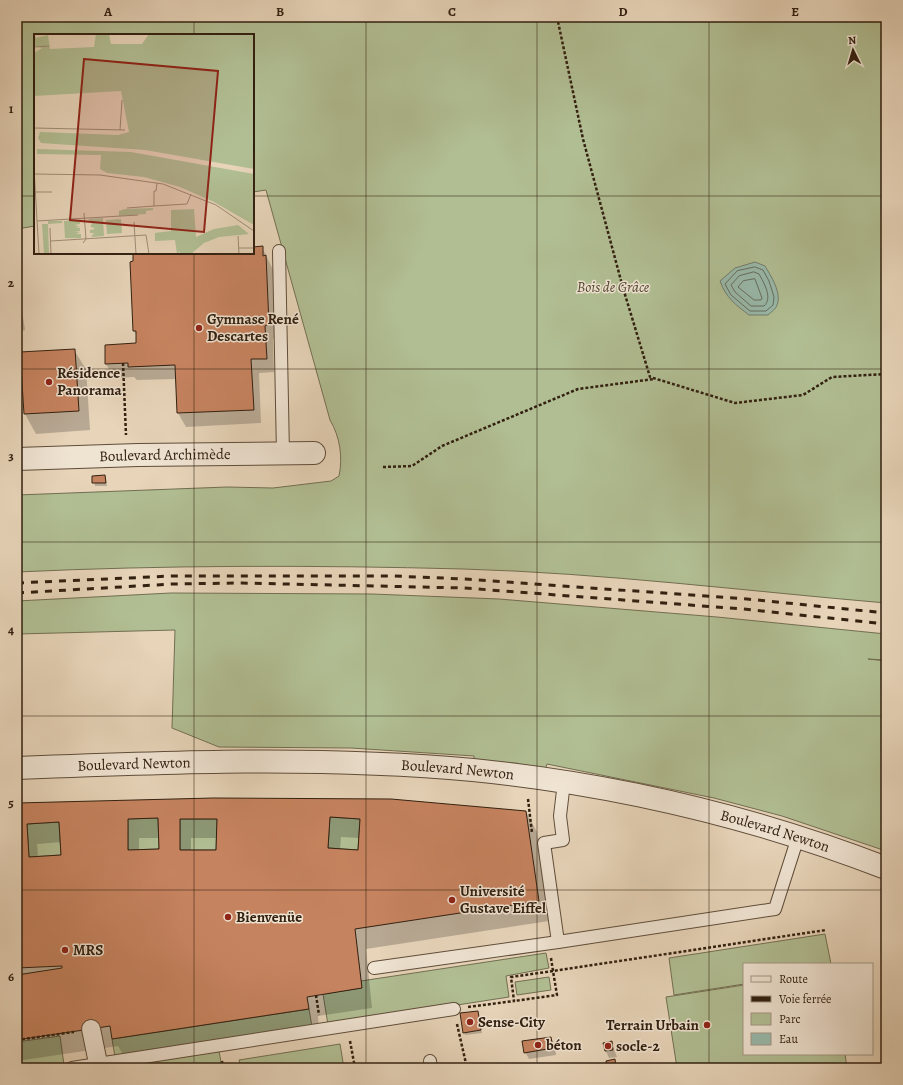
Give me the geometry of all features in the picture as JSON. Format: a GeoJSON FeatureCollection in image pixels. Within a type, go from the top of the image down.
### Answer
{"type":"FeatureCollection","features":[{"type":"Feature","properties":{"kind":"street","name":"Boulevard Archimède"},"geometry":{"type":"LineString","coordinates":[[17,459],[138,455],[314,453]]}},
{"type":"Feature","properties":{"kind":"street","name":"Boulevard Newton"},"geometry":{"type":"LineString","coordinates":[[17,768],[177,762],[339,762],[475,770],[564,782],[710,811],[798,837],[886,868]]}},
{"type":"Feature","properties":{"kind":"street"},"geometry":{"type":"LineString","coordinates":[[91,1029],[98,1066]]}},
{"type":"Feature","properties":{"kind":"lane"},"geometry":{"type":"LineString","coordinates":[[279,251],[283,454]]}},
{"type":"Feature","properties":{"kind":"lane"},"geometry":{"type":"LineString","coordinates":[[558,942],[544,843],[563,840],[560,816],[564,782]]}},
{"type":"Feature","properties":{"kind":"lane"},"geometry":{"type":"LineString","coordinates":[[374,968],[775,909],[798,837]]}},
{"type":"Feature","properties":{"kind":"lane"},"geometry":{"type":"LineString","coordinates":[[72,1068],[98,1066],[454,1009]]}},
{"type":"Feature","properties":{"kind":"path"},"geometry":{"type":"LineString","coordinates":[[557,17],[583,139],[621,281],[650,377],[735,403],[803,395],[832,378],[886,374]]}},
{"type":"Feature","properties":{"kind":"path"},"geometry":{"type":"LineString","coordinates":[[123,363],[126,435]]}},
{"type":"Feature","properties":{"kind":"path"},"geometry":{"type":"LineString","coordinates":[[383,467],[412,466],[442,446],[578,388],[656,379]]}},
{"type":"Feature","properties":{"kind":"path"},"geometry":{"type":"LineString","coordinates":[[467,1068],[454,1009],[557,995],[553,971],[511,977],[514,1000]]}},
{"type":"Feature","properties":{"kind":"path"},"geometry":{"type":"LineString","coordinates":[[17,1040],[91,1029]]}},
{"type":"Feature","properties":{"kind":"path"},"geometry":{"type":"LineString","coordinates":[[350,1042],[355,1068]]}},
{"type":"Feature","properties":{"kind":"green space","name":"Bois de Grâce"},"geometry":{"type":"Polygon","coordinates":[[[17,17],[886,17],[886,603],[622,578],[463,569],[240,566],[17,572],[17,495],[227,487],[273,488],[331,481],[339,476],[341,454],[336,433],[330,420],[266,190],[254,192],[254,34],[34,34],[34,226],[17,229],[17,17]]]}},
{"type":"Feature","properties":{"kind":"green space"},"geometry":{"type":"Polygon","coordinates":[[[171,593],[372,594],[499,599],[717,617],[886,634],[886,660],[868,659],[886,661],[886,851],[782,816],[714,798],[547,764],[545,770],[474,762],[474,756],[351,748],[219,747],[172,728],[175,630],[17,634],[17,601],[171,593]]]}},
{"type":"Feature","properties":{"kind":"green space"},"geometry":{"type":"Polygon","coordinates":[[[330,817],[360,819],[358,850],[328,848],[330,817]]]}},
{"type":"Feature","properties":{"kind":"green space"},"geometry":{"type":"Polygon","coordinates":[[[158,818],[159,849],[128,850],[128,819],[158,818]]]}},
{"type":"Feature","properties":{"kind":"green space"},"geometry":{"type":"Polygon","coordinates":[[[180,819],[217,819],[216,850],[180,850],[180,819]]]}},
{"type":"Feature","properties":{"kind":"green space"},"geometry":{"type":"Polygon","coordinates":[[[59,822],[61,855],[29,857],[27,824],[59,822]]]}},
{"type":"Feature","properties":{"kind":"green space"},"geometry":{"type":"Polygon","coordinates":[[[825,934],[831,963],[743,963],[743,984],[674,995],[669,958],[825,934]]]}},
{"type":"Feature","properties":{"kind":"green space"},"geometry":{"type":"Polygon","coordinates":[[[546,953],[549,968],[506,976],[509,997],[328,1025],[323,994],[361,988],[361,981],[546,953]]]}},
{"type":"Feature","properties":{"kind":"green space"},"geometry":{"type":"Polygon","coordinates":[[[549,977],[551,990],[517,995],[515,982],[549,977]]]}},
{"type":"Feature","properties":{"kind":"green space","name":"Terrain Urbain"},"geometry":{"type":"Polygon","coordinates":[[[743,985],[743,1055],[845,1055],[847,1068],[677,1068],[666,997],[743,985]]]}},
{"type":"Feature","properties":{"kind":"green space"},"geometry":{"type":"Polygon","coordinates":[[[309,1009],[312,1027],[115,1057],[112,1039],[309,1009]]]}},
{"type":"Feature","properties":{"kind":"green space"},"geometry":{"type":"Polygon","coordinates":[[[60,1036],[64,1065],[41,1068],[17,1068],[17,1042],[60,1036]]]}},
{"type":"Feature","properties":{"kind":"green space"},"geometry":{"type":"Polygon","coordinates":[[[340,1044],[344,1068],[241,1068],[239,1060],[340,1044]]]}},
{"type":"Feature","properties":{"kind":"green space"},"geometry":{"type":"Polygon","coordinates":[[[219,1051],[222,1068],[120,1068],[120,1066],[219,1051]]]}},
{"type":"Feature","properties":{"kind":"water"},"geometry":{"type":"Polygon","coordinates":[[[755,262],[765,266],[777,290],[777,305],[768,315],[749,315],[728,297],[720,281],[735,268],[755,262]]]}},
{"type":"Feature","properties":{"kind":"building","name":"Gymnase René Descartes"},"geometry":{"type":"Polygon","coordinates":[[[263,246],[263,256],[266,255],[269,324],[265,326],[267,359],[251,359],[254,410],[177,413],[175,365],[128,367],[128,363],[105,364],[105,345],[136,343],[136,331],[133,331],[130,262],[133,261],[133,254],[254,254],[254,247],[263,246]]]}},
{"type":"Feature","properties":{"kind":"building","name":"Résidence Panorama"},"geometry":{"type":"Polygon","coordinates":[[[75,349],[79,411],[24,414],[20,352],[75,349]]]}},
{"type":"Feature","properties":{"kind":"building"},"geometry":{"type":"Polygon","coordinates":[[[105,475],[106,483],[92,483],[92,476],[105,475]]]}},
{"type":"Feature","properties":{"kind":"building","name":"Bienvenüe"},"geometry":{"type":"Polygon","coordinates":[[[213,798],[391,799],[526,811],[539,901],[355,929],[362,988],[307,997],[309,1009],[112,1039],[110,1026],[17,1040],[17,975],[62,968],[62,966],[17,968],[17,803],[213,798]],[[330,817],[328,848],[358,850],[360,819],[330,817]],[[158,818],[128,819],[128,850],[159,849],[158,818]],[[180,819],[180,850],[216,850],[217,819],[180,819]],[[59,822],[27,824],[29,857],[61,855],[59,822]]]}},
{"type":"Feature","properties":{"kind":"building","name":"Sense-City"},"geometry":{"type":"Polygon","coordinates":[[[478,1011],[481,1030],[463,1033],[460,1013],[478,1011]]]}},
{"type":"Feature","properties":{"kind":"building","name":"béton"},"geometry":{"type":"Polygon","coordinates":[[[551,1037],[553,1048],[524,1053],[522,1041],[551,1037]]]}},
{"type":"Feature","properties":{"kind":"building","name":"socle-2"},"geometry":{"type":"Polygon","coordinates":[[[612,1041],[613,1050],[605,1051],[603,1043],[612,1041]]]}},
{"type":"Feature","properties":{"kind":"building"},"geometry":{"type":"Polygon","coordinates":[[[615,1059],[616,1068],[607,1068],[606,1061],[615,1059]]]}},
{"type":"Feature","properties":{"kind":"building"},"geometry":{"type":"Polygon","coordinates":[[[558,1065],[559,1068],[543,1068],[543,1067],[558,1065]]]}},
{"type":"Feature","properties":{"kind":"railway"},"geometry":{"type":"LineString","coordinates":[[17,583],[172,576],[393,576],[465,579],[747,599],[886,613]]}},
{"type":"Feature","properties":{"kind":"railway"},"geometry":{"type":"LineString","coordinates":[[17,593],[172,584],[242,583],[464,588],[743,609],[886,624]]}},
{"type":"Feature","properties":{"kind":"place","name":"Gymnase René Descartes"},"geometry":{"type":"Point","coordinates":[199,328]}},
{"type":"Feature","properties":{"kind":"place","name":"Résidence Panorama"},"geometry":{"type":"Point","coordinates":[49,382]}},
{"type":"Feature","properties":{"kind":"place","name":"Université Gustave Eiffel"},"geometry":{"type":"Point","coordinates":[452,900]}},
{"type":"Feature","properties":{"kind":"place","name":"Bienvenüe"},"geometry":{"type":"Point","coordinates":[228,917]}},
{"type":"Feature","properties":{"kind":"place","name":"MRS"},"geometry":{"type":"Point","coordinates":[65,950]}},
{"type":"Feature","properties":{"kind":"place","name":"Sense-City"},"geometry":{"type":"Point","coordinates":[470,1022]}},
{"type":"Feature","properties":{"kind":"place","name":"Terrain Urbain"},"geometry":{"type":"Point","coordinates":[707,1025]}},
{"type":"Feature","properties":{"kind":"place","name":"béton"},"geometry":{"type":"Point","coordinates":[538,1045]}},
{"type":"Feature","properties":{"kind":"place","name":"socle-2"},"geometry":{"type":"Point","coordinates":[608,1046]}}]}
